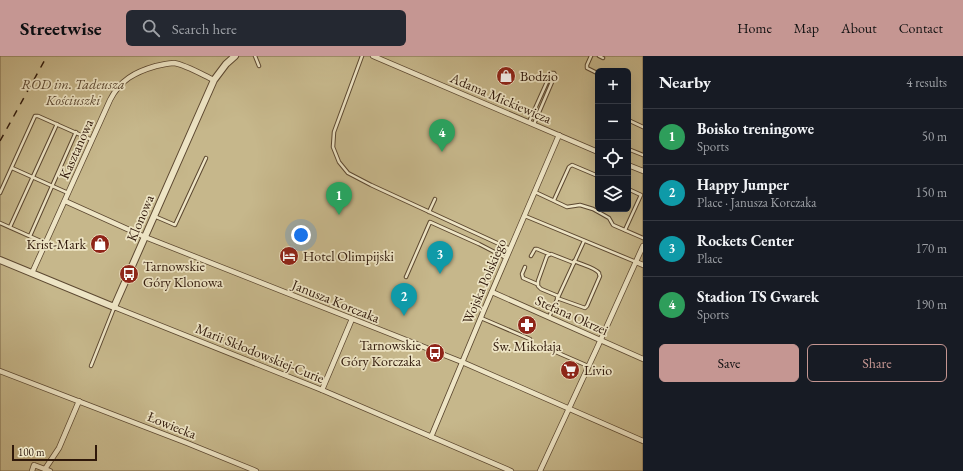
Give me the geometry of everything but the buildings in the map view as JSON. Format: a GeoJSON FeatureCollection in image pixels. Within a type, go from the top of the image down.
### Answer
{"type":"FeatureCollection","features":[{"type":"Feature","properties":{"kind":"street","name":"Klonowa"},"geometry":{"type":"LineString","coordinates":[[114,307],[214,80],[226,64],[235,56]]}},
{"type":"Feature","properties":{"kind":"street","name":"Adama Mickiewicza"},"geometry":{"type":"LineString","coordinates":[[373,56],[595,151]]}},
{"type":"Feature","properties":{"kind":"street","name":"Kasztanowa"},"geometry":{"type":"LineString","coordinates":[[32,273],[117,87],[135,74],[152,67],[172,63],[184,66],[214,80]]}},
{"type":"Feature","properties":{"kind":"street","name":"Wojska Polskiego"},"geometry":{"type":"LineString","coordinates":[[431,437],[559,135]]}},
{"type":"Feature","properties":{"kind":"street"},"geometry":{"type":"LineString","coordinates":[[631,165],[643,171]]}},
{"type":"Feature","properties":{"kind":"street","name":"Janusza Korczaka"},"geometry":{"type":"LineString","coordinates":[[65,201],[145,237],[462,362],[643,441]]}},
{"type":"Feature","properties":{"kind":"street"},"geometry":{"type":"LineString","coordinates":[[540,471],[643,246]]}},
{"type":"Feature","properties":{"kind":"street","name":"Marii Skłodowskiej-Curie"},"geometry":{"type":"LineString","coordinates":[[0,260],[322,390],[511,471]]}},
{"type":"Feature","properties":{"kind":"street"},"geometry":{"type":"LineString","coordinates":[[636,262],[643,265]]}},
{"type":"Feature","properties":{"kind":"street","name":"Stefana Okrzei"},"geometry":{"type":"LineString","coordinates":[[492,292],[643,359]]}},
{"type":"Feature","properties":{"kind":"street"},"geometry":{"type":"LineString","coordinates":[[322,390],[352,319]]}},
{"type":"Feature","properties":{"kind":"street","name":"Łowiecka"},"geometry":{"type":"LineString","coordinates":[[0,371],[187,442],[256,471]]}},
{"type":"Feature","properties":{"kind":"street"},"geometry":{"type":"LineString","coordinates":[[32,471],[34,465],[47,470],[59,448],[79,401]]}},
{"type":"Feature","properties":{"kind":"lane"},"geometry":{"type":"LineString","coordinates":[[256,56],[260,66]]}},
{"type":"Feature","properties":{"kind":"lane"},"geometry":{"type":"LineString","coordinates":[[362,56],[334,132],[333,147],[339,162],[348,173],[370,185],[510,249]]}},
{"type":"Feature","properties":{"kind":"lane"},"geometry":{"type":"LineString","coordinates":[[591,56],[587,68],[595,72]]}},
{"type":"Feature","properties":{"kind":"lane"},"geometry":{"type":"LineString","coordinates":[[599,56],[603,58]]}},
{"type":"Feature","properties":{"kind":"lane"},"geometry":{"type":"LineString","coordinates":[[529,122],[551,73],[554,73],[555,75],[534,125]]}},
{"type":"Feature","properties":{"kind":"lane"},"geometry":{"type":"LineString","coordinates":[[0,193],[35,116],[92,140]]}},
{"type":"Feature","properties":{"kind":"lane"},"geometry":{"type":"LineString","coordinates":[[631,121],[643,127]]}},
{"type":"Feature","properties":{"kind":"lane"},"geometry":{"type":"LineString","coordinates":[[10,227],[56,124]]}},
{"type":"Feature","properties":{"kind":"lane"},"geometry":{"type":"LineString","coordinates":[[30,236],[76,132]]}},
{"type":"Feature","properties":{"kind":"lane"},"geometry":{"type":"LineString","coordinates":[[631,150],[643,154]]}},
{"type":"Feature","properties":{"kind":"lane"},"geometry":{"type":"LineString","coordinates":[[154,216],[175,225],[206,158]]}},
{"type":"Feature","properties":{"kind":"lane"},"geometry":{"type":"LineString","coordinates":[[554,200],[569,167],[572,165],[595,175]]}},
{"type":"Feature","properties":{"kind":"lane"},"geometry":{"type":"LineString","coordinates":[[12,168],[69,193]]}},
{"type":"Feature","properties":{"kind":"lane"},"geometry":{"type":"LineString","coordinates":[[625,230],[641,195],[631,190]]}},
{"type":"Feature","properties":{"kind":"lane"},"geometry":{"type":"LineString","coordinates":[[535,192],[567,207],[580,205],[593,209],[609,218],[613,225],[643,238]]}},
{"type":"Feature","properties":{"kind":"lane"},"geometry":{"type":"LineString","coordinates":[[429,212],[435,199]]}},
{"type":"Feature","properties":{"kind":"lane"},"geometry":{"type":"LineString","coordinates":[[524,216],[636,262]]}},
{"type":"Feature","properties":{"kind":"lane"},"geometry":{"type":"LineString","coordinates":[[406,277],[430,222],[480,244],[506,258]]}},
{"type":"Feature","properties":{"kind":"lane"},"geometry":{"type":"LineString","coordinates":[[0,223],[46,243]]}},
{"type":"Feature","properties":{"kind":"lane"},"geometry":{"type":"LineString","coordinates":[[549,317],[584,241]]}},
{"type":"Feature","properties":{"kind":"lane"},"geometry":{"type":"LineString","coordinates":[[525,267],[522,274],[523,278],[537,284],[542,289],[558,297],[585,308],[587,306],[600,276],[597,271],[537,249],[535,249],[531,256]]}},
{"type":"Feature","properties":{"kind":"lane"},"geometry":{"type":"LineString","coordinates":[[537,284],[550,254]]}},
{"type":"Feature","properties":{"kind":"lane","name":"Klonowa"},"geometry":{"type":"LineString","coordinates":[[91,366],[114,307]]}},
{"type":"Feature","properties":{"kind":"lane"},"geometry":{"type":"LineString","coordinates":[[481,317],[530,339]]}},
{"type":"Feature","properties":{"kind":"lane"},"geometry":{"type":"LineString","coordinates":[[542,346],[589,366]]}},
{"type":"Feature","properties":{"kind":"green space","name":"ROD im. Tadeusza Kościuszki"},"geometry":{"type":"Polygon","coordinates":[[[0,56],[643,56],[643,471],[0,471],[0,56]]]}},
{"type":"Feature","properties":{"kind":"railway"},"geometry":{"type":"LineString","coordinates":[[0,141],[47,56]]}},
{"type":"Feature","properties":{"kind":"place","name":"Bodzio"},"geometry":{"type":"Point","coordinates":[506,76]}},
{"type":"Feature","properties":{"kind":"place","name":"Stadion TS Gwarek"},"geometry":{"type":"Point","coordinates":[442,152]}},
{"type":"Feature","properties":{"kind":"place","name":"Boisko treningowe"},"geometry":{"type":"Point","coordinates":[339,215]}},
{"type":"Feature","properties":{"kind":"place","name":"Krist-Mark"},"geometry":{"type":"Point","coordinates":[100,244]}},
{"type":"Feature","properties":{"kind":"place","name":"Hotel Olimpijski"},"geometry":{"type":"Point","coordinates":[289,256]}},
{"type":"Feature","properties":{"kind":"place","name":"Tarnowskie Góry Klonowa"},"geometry":{"type":"Point","coordinates":[129,274]}},
{"type":"Feature","properties":{"kind":"place","name":"Rockets Center"},"geometry":{"type":"Point","coordinates":[440,274]}},
{"type":"Feature","properties":{"kind":"place","name":"Happy Jumper"},"geometry":{"type":"Point","coordinates":[404,316]}},
{"type":"Feature","properties":{"kind":"place","name":"Św. Mikołaja"},"geometry":{"type":"Point","coordinates":[527,325]}},
{"type":"Feature","properties":{"kind":"place","name":"Tarnowskie Góry Korczaka"},"geometry":{"type":"Point","coordinates":[435,353]}},
{"type":"Feature","properties":{"kind":"place","name":"Livio"},"geometry":{"type":"Point","coordinates":[570,370]}}]}
